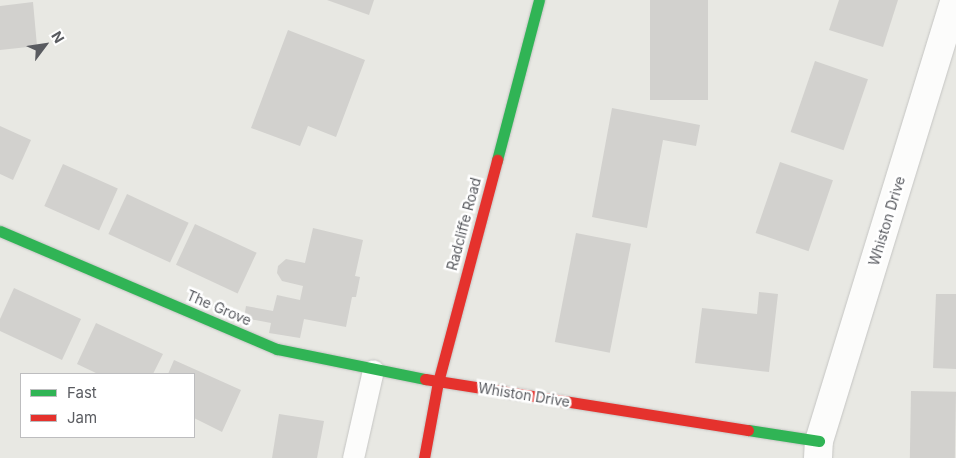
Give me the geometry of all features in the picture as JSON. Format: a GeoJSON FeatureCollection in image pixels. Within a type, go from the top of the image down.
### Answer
{"type":"FeatureCollection","features":[{"type":"Feature","properties":{"kind":"street","name":"Radcliffe Road"},"geometry":{"type":"LineString","coordinates":[[424,458],[438,382],[539,0]]}},
{"type":"Feature","properties":{"kind":"street","name":"Whiston Drive"},"geometry":{"type":"LineString","coordinates":[[438,382],[818,450],[955,0]]}},
{"type":"Feature","properties":{"kind":"street","name":"The Grove"},"geometry":{"type":"LineString","coordinates":[[0,232],[277,349],[438,382]]}},
{"type":"Feature","properties":{"kind":"lane"},"geometry":{"type":"LineString","coordinates":[[353,458],[373,370]]}},
{"type":"Feature","properties":{"kind":"building"},"geometry":{"type":"Polygon","coordinates":[[[327,0],[374,0],[369,15],[327,0]]]}},
{"type":"Feature","properties":{"kind":"building"},"geometry":{"type":"Polygon","coordinates":[[[650,0],[708,0],[708,100],[650,100],[650,0]]]}},
{"type":"Feature","properties":{"kind":"building"},"geometry":{"type":"Polygon","coordinates":[[[839,0],[898,0],[883,47],[829,30],[839,0]]]}},
{"type":"Feature","properties":{"kind":"building"},"geometry":{"type":"Polygon","coordinates":[[[33,2],[37,46],[0,50],[0,6],[33,2]]]}},
{"type":"Feature","properties":{"kind":"building"},"geometry":{"type":"Polygon","coordinates":[[[288,30],[365,60],[336,137],[308,126],[300,146],[251,128],[288,30]]]}},
{"type":"Feature","properties":{"kind":"building"},"geometry":{"type":"Polygon","coordinates":[[[815,61],[868,79],[844,150],[791,132],[815,61]]]}},
{"type":"Feature","properties":{"kind":"building"},"geometry":{"type":"Polygon","coordinates":[[[612,108],[700,125],[696,146],[663,140],[647,228],[592,217],[612,108]]]}},
{"type":"Feature","properties":{"kind":"building"},"geometry":{"type":"Polygon","coordinates":[[[0,126],[31,140],[13,180],[0,174],[0,126]]]}},
{"type":"Feature","properties":{"kind":"building"},"geometry":{"type":"Polygon","coordinates":[[[780,162],[833,180],[809,251],[756,233],[780,162]]]}},
{"type":"Feature","properties":{"kind":"building"},"geometry":{"type":"Polygon","coordinates":[[[63,164],[118,188],[99,230],[44,206],[63,164]]]}},
{"type":"Feature","properties":{"kind":"building"},"geometry":{"type":"Polygon","coordinates":[[[127,194],[189,223],[170,263],[108,234],[127,194]]]}},
{"type":"Feature","properties":{"kind":"building"},"geometry":{"type":"Polygon","coordinates":[[[195,224],[257,253],[238,294],[176,265],[195,224]]]}},
{"type":"Feature","properties":{"kind":"building"},"geometry":{"type":"Polygon","coordinates":[[[313,228],[363,240],[355,276],[360,277],[356,297],[352,297],[346,327],[304,319],[300,338],[269,333],[271,323],[244,318],[246,306],[273,311],[277,295],[300,300],[303,286],[282,281],[277,273],[278,266],[286,259],[305,263],[313,228]]]}},
{"type":"Feature","properties":{"kind":"building"},"geometry":{"type":"Polygon","coordinates":[[[576,233],[631,244],[610,353],[555,342],[576,233]]]}},
{"type":"Feature","properties":{"kind":"building"},"geometry":{"type":"Polygon","coordinates":[[[14,288],[81,319],[62,360],[0,331],[0,319],[14,288]]]}},
{"type":"Feature","properties":{"kind":"building"},"geometry":{"type":"Polygon","coordinates":[[[759,292],[778,294],[769,372],[695,363],[702,308],[757,314],[759,292]]]}},
{"type":"Feature","properties":{"kind":"building"},"geometry":{"type":"Polygon","coordinates":[[[936,294],[956,294],[956,369],[933,368],[936,294]]]}},
{"type":"Feature","properties":{"kind":"building"},"geometry":{"type":"Polygon","coordinates":[[[96,323],[163,354],[154,373],[96,373],[77,364],[96,323]]]}},
{"type":"Feature","properties":{"kind":"building"},"geometry":{"type":"Polygon","coordinates":[[[174,360],[241,390],[222,432],[195,418],[195,373],[168,373],[174,360]]]}},
{"type":"Feature","properties":{"kind":"building"},"geometry":{"type":"Polygon","coordinates":[[[911,391],[956,392],[955,458],[910,458],[911,391]]]}},
{"type":"Feature","properties":{"kind":"building"},"geometry":{"type":"Polygon","coordinates":[[[279,414],[324,421],[317,458],[272,458],[279,414]]]}},
{"type":"Feature","properties":{"kind":"traffic: fast"},"geometry":{"type":"LineString","coordinates":[[497,160],[539,0]]}},
{"type":"Feature","properties":{"kind":"traffic: fast"},"geometry":{"type":"LineString","coordinates":[[0,231],[277,349],[425,379]]}},
{"type":"Feature","properties":{"kind":"traffic: fast"},"geometry":{"type":"LineString","coordinates":[[748,430],[819,441]]}},
{"type":"Feature","properties":{"kind":"traffic: jam"},"geometry":{"type":"LineString","coordinates":[[424,458],[438,382],[497,160]]}},
{"type":"Feature","properties":{"kind":"traffic: jam"},"geometry":{"type":"LineString","coordinates":[[425,379],[748,430]]}}]}
